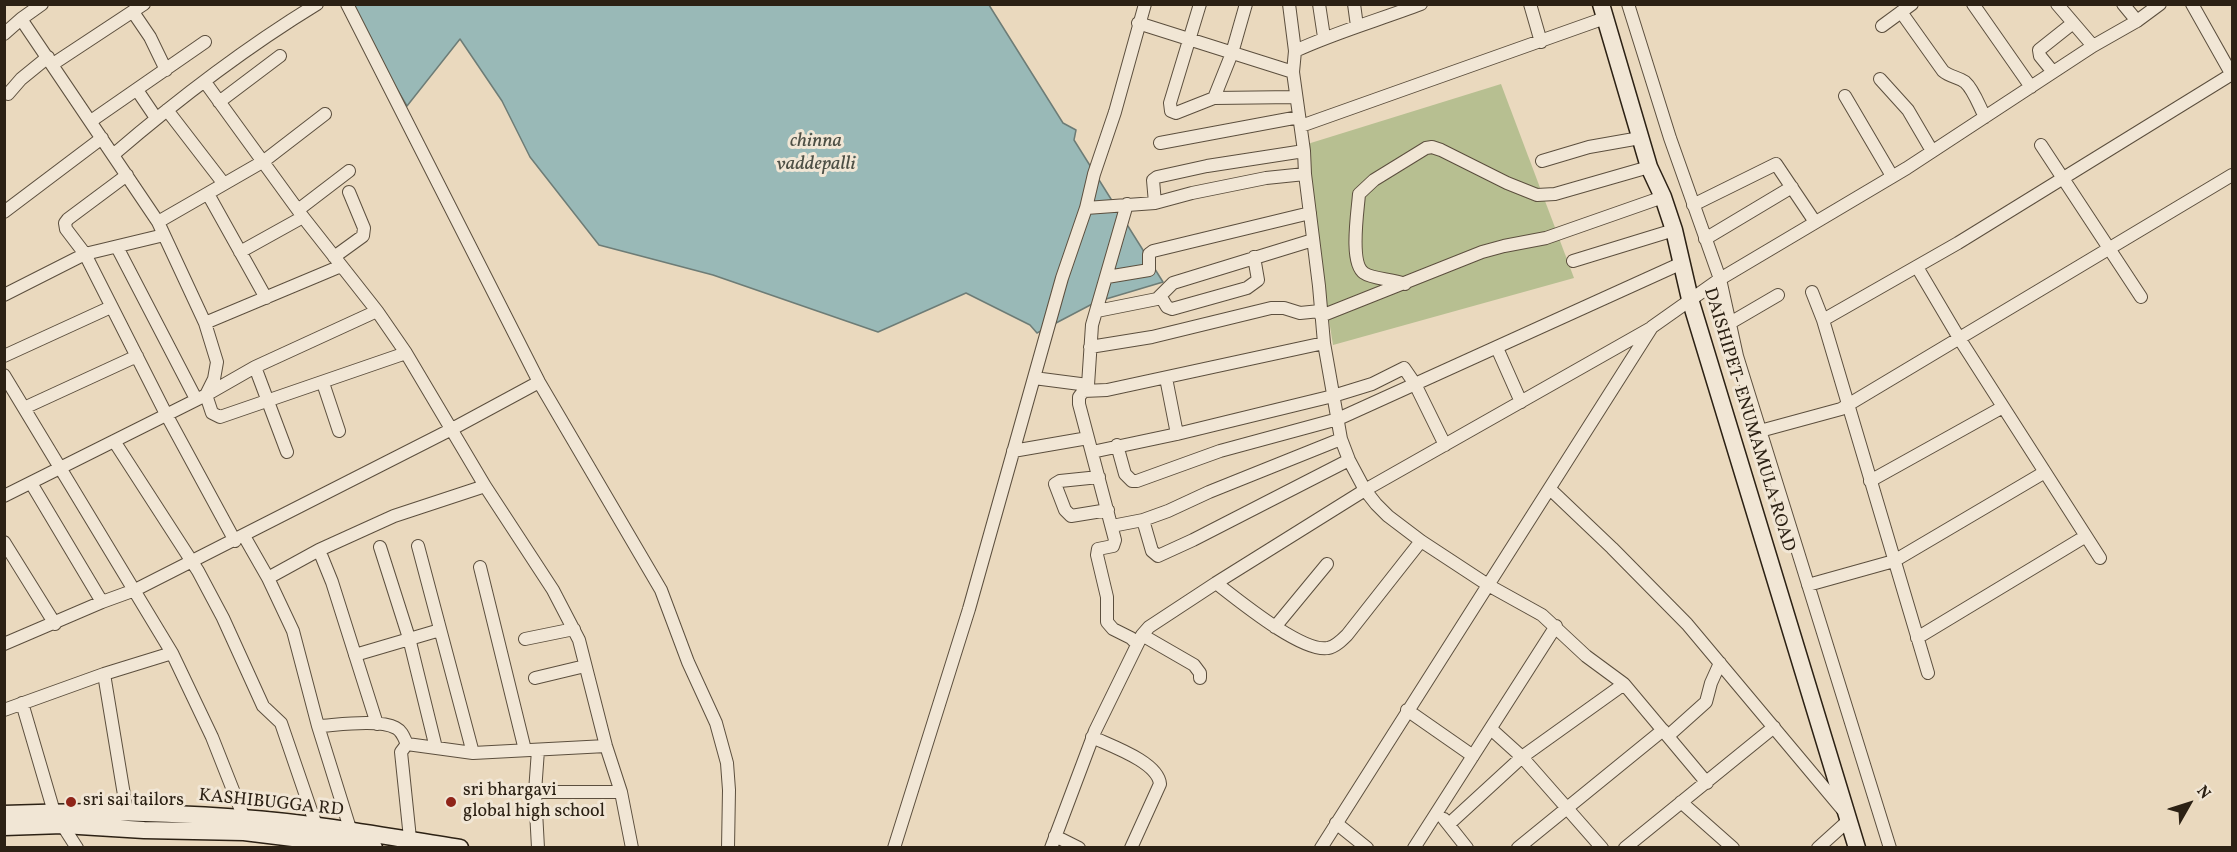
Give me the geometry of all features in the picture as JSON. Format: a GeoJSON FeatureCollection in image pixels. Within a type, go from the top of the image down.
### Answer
{"type":"FeatureCollection","features":[{"type":"Feature","properties":{"kind":"street"},"geometry":{"type":"LineString","coordinates":[[4,34],[42,4]]}},
{"type":"Feature","properties":{"kind":"street"},"geometry":{"type":"LineString","coordinates":[[8,94],[21,79],[144,4]]}},
{"type":"Feature","properties":{"kind":"street"},"geometry":{"type":"LineString","coordinates":[[113,155],[156,118],[317,4]]}},
{"type":"Feature","properties":{"kind":"street"},"geometry":{"type":"LineString","coordinates":[[346,4],[538,382],[661,590],[688,662],[716,723],[727,764],[728,848]]}},
{"type":"Feature","properties":{"kind":"street"},"geometry":{"type":"LineString","coordinates":[[894,848],[969,609],[1062,278],[1086,208],[1145,4]]}},
{"type":"Feature","properties":{"kind":"street"},"geometry":{"type":"LineString","coordinates":[[1200,4],[1170,103],[1171,111],[1176,113],[1214,98],[1296,97]]}},
{"type":"Feature","properties":{"kind":"street"},"geometry":{"type":"LineString","coordinates":[[1214,98],[1232,53],[1246,4]]}},
{"type":"Feature","properties":{"kind":"street"},"geometry":{"type":"LineString","coordinates":[[1289,4],[1295,51],[1293,72],[1304,151],[1324,343],[1341,439],[1365,490],[1376,504],[1421,542],[1488,585],[1529,606],[1556,626],[1586,656],[1624,684],[1707,783]]}},
{"type":"Feature","properties":{"kind":"street"},"geometry":{"type":"LineString","coordinates":[[1319,4],[1324,37]]}},
{"type":"Feature","properties":{"kind":"street"},"geometry":{"type":"LineString","coordinates":[[1354,4],[1357,26]]}},
{"type":"Feature","properties":{"kind":"street"},"geometry":{"type":"LineString","coordinates":[[1295,51],[1324,37],[1421,4]]}},
{"type":"Feature","properties":{"kind":"street"},"geometry":{"type":"LineString","coordinates":[[1530,4],[1541,42]]}},
{"type":"Feature","properties":{"kind":"street"},"geometry":{"type":"LineString","coordinates":[[1629,4],[1670,138],[1719,279],[1737,356],[1890,848]]}},
{"type":"Feature","properties":{"kind":"street"},"geometry":{"type":"LineString","coordinates":[[1973,4],[2031,87]]}},
{"type":"Feature","properties":{"kind":"street"},"geometry":{"type":"LineString","coordinates":[[2057,4],[2093,46]]}},
{"type":"Feature","properties":{"kind":"street"},"geometry":{"type":"LineString","coordinates":[[2123,4],[2137,21]]}},
{"type":"Feature","properties":{"kind":"street"},"geometry":{"type":"LineString","coordinates":[[1079,848],[1053,842],[1092,736],[1139,640],[1156,621],[1365,490],[1652,327],[1719,279],[1892,177],[2093,46],[2137,21],[2160,4]]}},
{"type":"Feature","properties":{"kind":"street"},"geometry":{"type":"LineString","coordinates":[[1823,320],[1917,267],[2232,74],[2192,4]]}},
{"type":"Feature","properties":{"kind":"street"},"geometry":{"type":"LineString","coordinates":[[1882,26],[1906,8],[1943,70],[1969,87],[1985,117]]}},
{"type":"Feature","properties":{"kind":"street"},"geometry":{"type":"LineString","coordinates":[[1160,143],[1300,121],[1541,42],[1603,11]]}},
{"type":"Feature","properties":{"kind":"street","name":"DAISHIPET- ENUMAMULA ROAD"},"geometry":{"type":"LineString","coordinates":[[1603,11],[1648,167],[1664,197],[1690,299],[1857,848]]}},
{"type":"Feature","properties":{"kind":"street"},"geometry":{"type":"LineString","coordinates":[[133,12],[150,37],[166,70]]}},
{"type":"Feature","properties":{"kind":"street"},"geometry":{"type":"LineString","coordinates":[[21,19],[158,222],[205,323],[217,362],[214,379],[201,397]]}},
{"type":"Feature","properties":{"kind":"street"},"geometry":{"type":"LineString","coordinates":[[1138,22],[1293,72]]}},
{"type":"Feature","properties":{"kind":"street"},"geometry":{"type":"LineString","coordinates":[[2053,72],[2040,56],[2039,50],[2073,23]]}},
{"type":"Feature","properties":{"kind":"street"},"geometry":{"type":"LineString","coordinates":[[91,121],[205,42]]}},
{"type":"Feature","properties":{"kind":"street"},"geometry":{"type":"LineString","coordinates":[[219,102],[280,56]]}},
{"type":"Feature","properties":{"kind":"street"},"geometry":{"type":"LineString","coordinates":[[1880,79],[1908,111],[1932,151]]}},
{"type":"Feature","properties":{"kind":"street"},"geometry":{"type":"LineString","coordinates":[[205,82],[406,353],[485,486],[554,590],[574,629],[621,792],[632,848]]}},
{"type":"Feature","properties":{"kind":"street"},"geometry":{"type":"LineString","coordinates":[[137,90],[156,118]]}},
{"type":"Feature","properties":{"kind":"street"},"geometry":{"type":"LineString","coordinates":[[1845,96],[1892,177]]}},
{"type":"Feature","properties":{"kind":"street"},"geometry":{"type":"LineString","coordinates":[[167,110],[224,184]]}},
{"type":"Feature","properties":{"kind":"street"},"geometry":{"type":"LineString","coordinates":[[158,222],[264,161],[325,114]]}},
{"type":"Feature","properties":{"kind":"street"},"geometry":{"type":"LineString","coordinates":[[4,212],[102,138]]}},
{"type":"Feature","properties":{"kind":"street"},"geometry":{"type":"LineString","coordinates":[[1542,161],[1589,147],[1640,138]]}},
{"type":"Feature","properties":{"kind":"street"},"geometry":{"type":"LineString","coordinates":[[2041,145],[2140,297]]}},
{"type":"Feature","properties":{"kind":"street"},"geometry":{"type":"LineString","coordinates":[[1405,284],[1364,273],[1358,266],[1355,254],[1359,194],[1374,180],[1426,148],[1441,150],[1497,179],[1537,195],[1555,194],[1648,167]]}},
{"type":"Feature","properties":{"kind":"street"},"geometry":{"type":"LineString","coordinates":[[1155,203],[1153,180],[1157,177],[1207,166],[1304,151]]}},
{"type":"Feature","properties":{"kind":"street"},"geometry":{"type":"LineString","coordinates":[[1693,205],[1774,164],[1778,166],[1815,222]]}},
{"type":"Feature","properties":{"kind":"street"},"geometry":{"type":"LineString","coordinates":[[240,252],[301,214],[349,171]]}},
{"type":"Feature","properties":{"kind":"street"},"geometry":{"type":"LineString","coordinates":[[1086,208],[1155,203],[1191,193],[1266,178],[1305,174]]}},
{"type":"Feature","properties":{"kind":"street"},"geometry":{"type":"LineString","coordinates":[[127,175],[65,223],[66,229],[85,254],[166,414],[240,538],[268,578],[293,631],[318,726],[353,839]]}},
{"type":"Feature","properties":{"kind":"street"},"geometry":{"type":"LineString","coordinates":[[1760,431],[1826,414],[1848,405],[2232,175]]}},
{"type":"Feature","properties":{"kind":"street"},"geometry":{"type":"LineString","coordinates":[[1705,239],[1792,187]]}},
{"type":"Feature","properties":{"kind":"street"},"geometry":{"type":"LineString","coordinates":[[205,323],[266,298],[337,262],[363,236],[364,228],[349,192]]}},
{"type":"Feature","properties":{"kind":"street"},"geometry":{"type":"LineString","coordinates":[[208,194],[266,298]]}},
{"type":"Feature","properties":{"kind":"street"},"geometry":{"type":"LineString","coordinates":[[1090,347],[1152,337],[1271,308],[1284,308],[1300,313],[1321,313],[1405,284],[1482,252],[1546,238],[1664,197]]}},
{"type":"Feature","properties":{"kind":"street"},"geometry":{"type":"LineString","coordinates":[[1127,204],[1092,325],[1085,388],[1079,397],[1115,542],[1108,548],[1098,549],[1096,555],[1107,597],[1107,622],[1113,629],[1131,638],[1194,665],[1200,673],[1200,678]]}},
{"type":"Feature","properties":{"kind":"street"},"geometry":{"type":"LineString","coordinates":[[1107,277],[1149,270],[1149,254],[1153,252],[1310,213]]}},
{"type":"Feature","properties":{"kind":"street"},"geometry":{"type":"LineString","coordinates":[[1573,261],[1674,230]]}},
{"type":"Feature","properties":{"kind":"street"},"geometry":{"type":"LineString","coordinates":[[4,295],[85,254],[164,236]]}},
{"type":"Feature","properties":{"kind":"street"},"geometry":{"type":"LineString","coordinates":[[1097,311],[1161,297],[1173,284],[1313,240]]}},
{"type":"Feature","properties":{"kind":"street"},"geometry":{"type":"LineString","coordinates":[[117,247],[201,397],[212,413],[220,417],[406,353]]}},
{"type":"Feature","properties":{"kind":"street"},"geometry":{"type":"LineString","coordinates":[[1161,297],[1167,307],[1172,309],[1247,288],[1258,280],[1254,257]]}},
{"type":"Feature","properties":{"kind":"street"},"geometry":{"type":"LineString","coordinates":[[1117,445],[1125,474],[1132,481],[1137,481],[1220,451],[1338,419],[1682,263]]}},
{"type":"Feature","properties":{"kind":"street"},"geometry":{"type":"LineString","coordinates":[[1917,267],[1959,338],[2100,558]]}},
{"type":"Feature","properties":{"kind":"street"},"geometry":{"type":"LineString","coordinates":[[1812,292],[1823,320],[1928,673]]}},
{"type":"Feature","properties":{"kind":"street"},"geometry":{"type":"LineString","coordinates":[[1730,323],[1778,295]]}},
{"type":"Feature","properties":{"kind":"street"},"geometry":{"type":"LineString","coordinates":[[4,356],[111,307]]}},
{"type":"Feature","properties":{"kind":"street"},"geometry":{"type":"LineString","coordinates":[[4,496],[61,469],[255,367],[377,311]]}},
{"type":"Feature","properties":{"kind":"street"},"geometry":{"type":"LineString","coordinates":[[1321,848],[1652,327]]}},
{"type":"Feature","properties":{"kind":"street"},"geometry":{"type":"LineString","coordinates":[[1034,378],[1107,390],[1324,343]]}},
{"type":"Feature","properties":{"kind":"street"},"geometry":{"type":"LineString","coordinates":[[1497,348],[1521,402]]}},
{"type":"Feature","properties":{"kind":"street"},"geometry":{"type":"LineString","coordinates":[[24,408],[137,356]]}},
{"type":"Feature","properties":{"kind":"street"},"geometry":{"type":"LineString","coordinates":[[255,367],[287,452]]}},
{"type":"Feature","properties":{"kind":"street"},"geometry":{"type":"LineString","coordinates":[[1092,452],[1334,396],[1372,384],[1401,368],[1407,369],[1445,445]]}},
{"type":"Feature","properties":{"kind":"street"},"geometry":{"type":"LineString","coordinates":[[4,375],[172,653],[212,737],[244,825]]}},
{"type":"Feature","properties":{"kind":"street"},"geometry":{"type":"LineString","coordinates":[[1166,378],[1177,434]]}},
{"type":"Feature","properties":{"kind":"street"},"geometry":{"type":"LineString","coordinates":[[4,644],[135,590],[452,429],[538,382]]}},
{"type":"Feature","properties":{"kind":"street"},"geometry":{"type":"LineString","coordinates":[[322,383],[339,431]]}},
{"type":"Feature","properties":{"kind":"street"},"geometry":{"type":"LineString","coordinates":[[1870,481],[2003,406]]}},
{"type":"Feature","properties":{"kind":"street"},"geometry":{"type":"LineString","coordinates":[[1013,451],[1088,438]]}},
{"type":"Feature","properties":{"kind":"street"},"geometry":{"type":"LineString","coordinates":[[1112,526],[1143,520],[1341,439]]}},
{"type":"Feature","properties":{"kind":"street"},"geometry":{"type":"LineString","coordinates":[[114,441],[191,560],[223,618],[263,706],[281,723],[316,826],[326,844]]}},
{"type":"Feature","properties":{"kind":"street"},"geometry":{"type":"LineString","coordinates":[[1143,520],[1152,551],[1158,556],[1349,460]]}},
{"type":"Feature","properties":{"kind":"street"},"geometry":{"type":"LineString","coordinates":[[1808,585],[1894,561],[2045,472]]}},
{"type":"Feature","properties":{"kind":"street"},"geometry":{"type":"LineString","coordinates":[[1099,477],[1060,481],[1055,484],[1065,510],[1071,516],[1108,510]]}},
{"type":"Feature","properties":{"kind":"street"},"geometry":{"type":"LineString","coordinates":[[31,483],[102,602]]}},
{"type":"Feature","properties":{"kind":"street"},"geometry":{"type":"LineString","coordinates":[[268,578],[319,550],[394,516],[485,486]]}},
{"type":"Feature","properties":{"kind":"street"},"geometry":{"type":"LineString","coordinates":[[1550,489],[1687,624],[1848,817],[1818,848]]}},
{"type":"Feature","properties":{"kind":"street"},"geometry":{"type":"LineString","coordinates":[[1917,638],[2086,536]]}},
{"type":"Feature","properties":{"kind":"street"},"geometry":{"type":"LineString","coordinates":[[4,542],[55,624]]}},
{"type":"Feature","properties":{"kind":"street"},"geometry":{"type":"LineString","coordinates":[[1216,583],[1275,627],[1317,648],[1326,649],[1333,647],[1347,635],[1421,542]]}},
{"type":"Feature","properties":{"kind":"street"},"geometry":{"type":"LineString","coordinates":[[418,546],[473,753]]}},
{"type":"Feature","properties":{"kind":"street"},"geometry":{"type":"LineString","coordinates":[[380,547],[409,638],[436,748]]}},
{"type":"Feature","properties":{"kind":"street"},"geometry":{"type":"LineString","coordinates":[[319,550],[332,582],[377,724]]}},
{"type":"Feature","properties":{"kind":"street"},"geometry":{"type":"LineString","coordinates":[[1275,627],[1328,564]]}},
{"type":"Feature","properties":{"kind":"street"},"geometry":{"type":"LineString","coordinates":[[480,567],[525,750]]}},
{"type":"Feature","properties":{"kind":"street"},"geometry":{"type":"LineString","coordinates":[[1414,848],[1556,626]]}},
{"type":"Feature","properties":{"kind":"street"},"geometry":{"type":"LineString","coordinates":[[525,639],[574,629]]}},
{"type":"Feature","properties":{"kind":"street"},"geometry":{"type":"LineString","coordinates":[[355,654],[440,630]]}},
{"type":"Feature","properties":{"kind":"street"},"geometry":{"type":"LineString","coordinates":[[4,710],[104,674],[172,653]]}},
{"type":"Feature","properties":{"kind":"street"},"geometry":{"type":"LineString","coordinates":[[1518,848],[1706,702],[1720,663]]}},
{"type":"Feature","properties":{"kind":"street"},"geometry":{"type":"LineString","coordinates":[[535,678],[585,666]]}},
{"type":"Feature","properties":{"kind":"street"},"geometry":{"type":"LineString","coordinates":[[104,674],[127,813]]}},
{"type":"Feature","properties":{"kind":"street"},"geometry":{"type":"LineString","coordinates":[[1449,824],[1522,757],[1624,684]]}},
{"type":"Feature","properties":{"kind":"street"},"geometry":{"type":"LineString","coordinates":[[22,703],[59,818],[77,848]]}},
{"type":"Feature","properties":{"kind":"street"},"geometry":{"type":"LineString","coordinates":[[1407,710],[1473,756]]}},
{"type":"Feature","properties":{"kind":"street"},"geometry":{"type":"LineString","coordinates":[[318,726],[377,724],[397,729],[407,744],[473,753],[606,746]]}},
{"type":"Feature","properties":{"kind":"street"},"geometry":{"type":"LineString","coordinates":[[1625,848],[1774,727]]}},
{"type":"Feature","properties":{"kind":"street"},"geometry":{"type":"LineString","coordinates":[[1491,729],[1522,757],[1602,848]]}},
{"type":"Feature","properties":{"kind":"street"},"geometry":{"type":"LineString","coordinates":[[1092,736],[1151,766],[1160,779],[1160,784],[1131,848]]}},
{"type":"Feature","properties":{"kind":"street"},"geometry":{"type":"LineString","coordinates":[[407,744],[401,752],[410,844]]}},
{"type":"Feature","properties":{"kind":"street"},"geometry":{"type":"LineString","coordinates":[[538,750],[535,792],[538,848]]}},
{"type":"Feature","properties":{"kind":"street"},"geometry":{"type":"LineString","coordinates":[[535,792],[621,792]]}},
{"type":"Feature","properties":{"kind":"street"},"geometry":{"type":"LineString","coordinates":[[1681,801],[1733,848]]}},
{"type":"Feature","properties":{"kind":"street"},"geometry":{"type":"LineString","coordinates":[[1437,811],[1467,848]]}},
{"type":"Feature","properties":{"kind":"street","name":"KASHIBUGGA RD"},"geometry":{"type":"LineString","coordinates":[[4,827],[59,818],[127,813],[244,825],[326,844],[353,839],[460,848]]}},
{"type":"Feature","properties":{"kind":"street","name":"KASHIBUGGA RD"},"geometry":{"type":"LineString","coordinates":[[4,814],[59,818],[144,830],[244,825],[316,826],[373,847]]}},
{"type":"Feature","properties":{"kind":"street"},"geometry":{"type":"LineString","coordinates":[[1335,823],[1367,848]]}},
{"type":"Feature","properties":{"kind":"green space"},"geometry":{"type":"Polygon","coordinates":[[[1501,84],[1574,278],[1333,345],[1301,146],[1501,84]]]}},
{"type":"Feature","properties":{"kind":"water","name":"chinna vaddepalli"},"geometry":{"type":"Polygon","coordinates":[[[347,5],[989,5],[1063,123],[1076,130],[1074,140],[1163,282],[1096,302],[1037,333],[1030,325],[966,293],[878,332],[713,275],[599,245],[530,157],[502,101],[460,39],[407,106],[347,5]]]}},
{"type":"Feature","properties":{"kind":"place","name":"sri sai tailors"},"geometry":{"type":"Point","coordinates":[71,802]}},
{"type":"Feature","properties":{"kind":"place","name":"sri bhargavi global high school"},"geometry":{"type":"Point","coordinates":[451,802]}}]}
